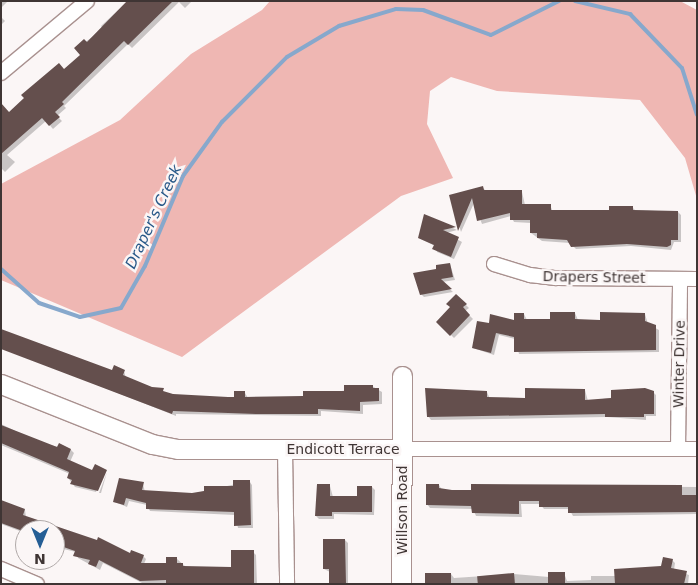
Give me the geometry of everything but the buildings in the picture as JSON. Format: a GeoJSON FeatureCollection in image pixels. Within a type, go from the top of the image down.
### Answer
{"type":"FeatureCollection","features":[{"type":"Feature","properties":{"kind":"street"},"geometry":{"type":"LineString","coordinates":[[1,73],[87,1]]}},
{"type":"Feature","properties":{"kind":"street","name":"Drapers Street"},"geometry":{"type":"LineString","coordinates":[[494,264],[530,276],[556,278],[697,279]]}},
{"type":"Feature","properties":{"kind":"street","name":"Winter Drive"},"geometry":{"type":"LineString","coordinates":[[678,450],[680,279]]}},
{"type":"Feature","properties":{"kind":"street","name":"Willson Road"},"geometry":{"type":"LineString","coordinates":[[402,376],[402,584]]}},
{"type":"Feature","properties":{"kind":"street","name":"Endicott Terrace"},"geometry":{"type":"LineString","coordinates":[[1,384],[152,444],[186,450],[697,450]]}},
{"type":"Feature","properties":{"kind":"street"},"geometry":{"type":"LineString","coordinates":[[285,450],[287,584]]}},
{"type":"Feature","properties":{"kind":"street"},"geometry":{"type":"LineString","coordinates":[[1,569],[38,584]]}},
{"type":"Feature","properties":{"kind":"shaded area"},"geometry":{"type":"Polygon","coordinates":[[[270,1],[680,1],[697,10],[697,199],[685,158],[640,100],[497,91],[451,77],[430,91],[427,124],[453,178],[401,196],[182,357],[1,280],[1,184],[120,120],[191,54],[262,10],[270,1]]]}},
{"type":"Feature","properties":{"kind":"waterway","name":"Draper's Creek"},"geometry":{"type":"LineString","coordinates":[[1,269],[39,303],[80,317],[121,308],[145,266],[183,176],[222,122],[287,57],[339,26],[396,9],[423,10],[491,35],[559,1]]}},
{"type":"Feature","properties":{"kind":"waterway","name":"Draper's Creek"},"geometry":{"type":"LineString","coordinates":[[575,1],[630,14],[682,68],[697,115]]}}]}
